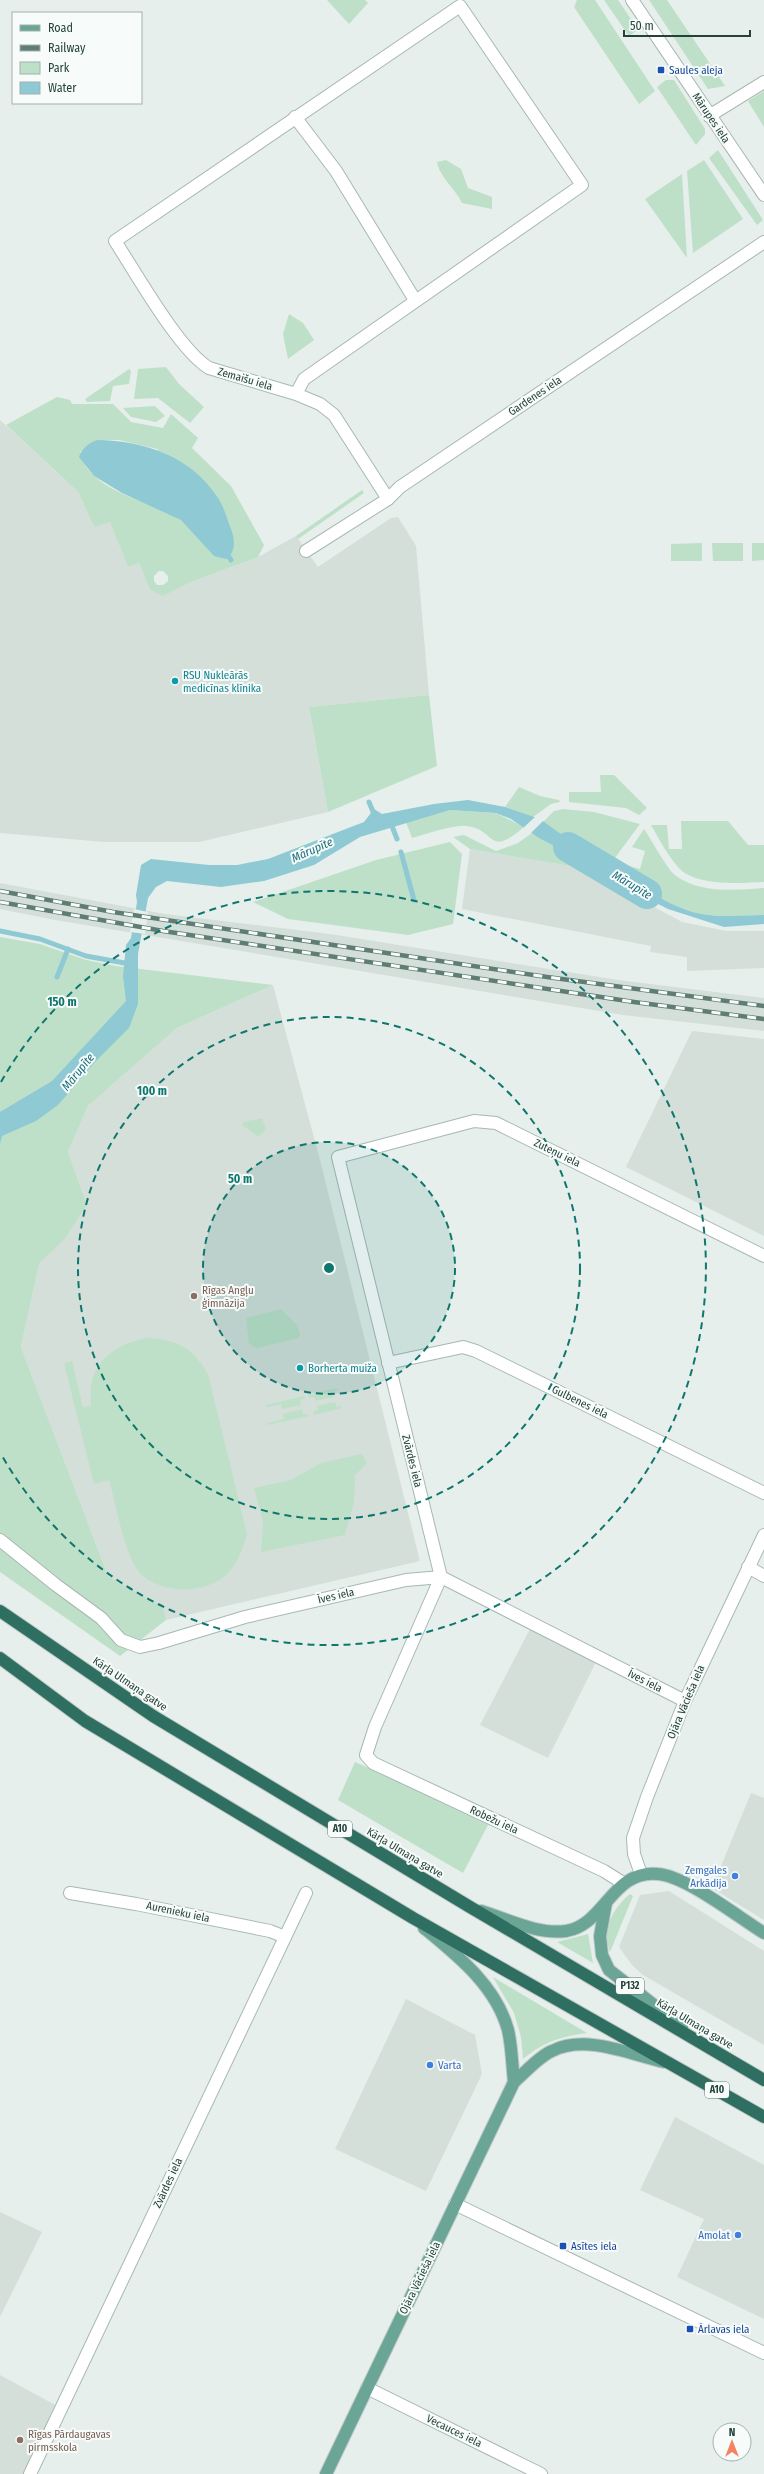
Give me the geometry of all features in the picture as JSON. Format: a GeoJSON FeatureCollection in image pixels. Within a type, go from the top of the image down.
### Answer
{"type":"FeatureCollection","features":[{"type":"Feature","properties":{"kind":"highway","name":"Kārļa Ulmaņa gatve"},"geometry":{"type":"LineString","coordinates":[[0,1611],[153,1716],[470,1907],[764,2080]]}},
{"type":"Feature","properties":{"kind":"highway","name":"A10"},"geometry":{"type":"LineString","coordinates":[[0,1658],[85,1721],[413,1918],[764,2117]]}},
{"type":"Feature","properties":{"kind":"main road"},"geometry":{"type":"LineString","coordinates":[[470,1907],[540,1929],[568,1931],[583,1923],[606,1903],[623,1883],[641,1874],[659,1874],[679,1880],[763,1932]]}},
{"type":"Feature","properties":{"kind":"main road","name":"P132"},"geometry":{"type":"LineString","coordinates":[[606,1903],[600,1936],[602,1955],[609,1970],[705,2045]]}},
{"type":"Feature","properties":{"kind":"main road"},"geometry":{"type":"LineString","coordinates":[[413,1918],[468,1965],[486,1988],[502,2013],[508,2031],[514,2082]]}},
{"type":"Feature","properties":{"kind":"main road","name":"Ojāra Vācieša iela"},"geometry":{"type":"LineString","coordinates":[[326,2474],[514,2082],[552,2051],[588,2044],[670,2064]]}},
{"type":"Feature","properties":{"kind":"street","name":"Mārupes iela"},"geometry":{"type":"LineString","coordinates":[[632,0],[709,116],[764,195]]}},
{"type":"Feature","properties":{"kind":"street"},"geometry":{"type":"LineString","coordinates":[[296,394],[304,379],[415,300],[582,185],[460,6],[295,116],[336,171],[415,300]]}},
{"type":"Feature","properties":{"kind":"street"},"geometry":{"type":"LineString","coordinates":[[709,116],[764,82]]}},
{"type":"Feature","properties":{"kind":"street","name":"Zemaišu iela"},"geometry":{"type":"LineString","coordinates":[[295,116],[115,240],[166,319],[199,363],[209,368],[296,394],[320,404],[334,415],[388,499]]}},
{"type":"Feature","properties":{"kind":"street","name":"Gardenes iela"},"geometry":{"type":"LineString","coordinates":[[306,551],[388,499],[424,471],[764,242]]}},
{"type":"Feature","properties":{"kind":"street","name":"Zuteņu iela"},"geometry":{"type":"LineString","coordinates":[[338,1156],[474,1121],[496,1123],[764,1256]]}},
{"type":"Feature","properties":{"kind":"street","name":"Zvārdes iela"},"geometry":{"type":"LineString","coordinates":[[338,1156],[440,1577]]}},
{"type":"Feature","properties":{"kind":"street","name":"Gulbenes iela"},"geometry":{"type":"LineString","coordinates":[[388,1363],[463,1348],[476,1351],[764,1493]]}},
{"type":"Feature","properties":{"kind":"street","name":"Ojāra Vācieša iela"},"geometry":{"type":"LineString","coordinates":[[641,1874],[634,1854],[633,1838],[685,1701],[764,1535]]}},
{"type":"Feature","properties":{"kind":"street","name":"Īves iela"},"geometry":{"type":"LineString","coordinates":[[0,1540],[56,1585],[101,1618],[122,1640],[140,1647],[268,1612],[406,1580],[440,1577],[685,1701]]}},
{"type":"Feature","properties":{"kind":"street"},"geometry":{"type":"LineString","coordinates":[[748,1567],[764,1576]]}},
{"type":"Feature","properties":{"kind":"street","name":"Robežu iela"},"geometry":{"type":"LineString","coordinates":[[440,1577],[375,1727],[366,1755],[373,1763],[604,1871],[623,1883]]}},
{"type":"Feature","properties":{"kind":"street","name":"Zvārdes iela"},"geometry":{"type":"LineString","coordinates":[[30,2474],[306,1892]]}},
{"type":"Feature","properties":{"kind":"street","name":"Aurenieku iela"},"geometry":{"type":"LineString","coordinates":[[70,1893],[177,1912],[270,1931],[285,1937]]}},
{"type":"Feature","properties":{"kind":"street"},"geometry":{"type":"LineString","coordinates":[[455,2204],[764,2353]]}},
{"type":"Feature","properties":{"kind":"street","name":"Vecauces iela"},"geometry":{"type":"LineString","coordinates":[[367,2388],[541,2474]]}},
{"type":"Feature","properties":{"kind":"shaded area"},"geometry":{"type":"Polygon","coordinates":[[[0,420],[78,492],[94,527],[110,521],[128,567],[139,563],[150,590],[163,595],[191,582],[258,557],[296,536],[318,567],[391,518],[398,517],[416,546],[429,695],[309,707],[328,812],[199,842],[104,842],[0,833],[0,420]]]}},
{"type":"Feature","properties":{"kind":"shaded area"},"geometry":{"type":"Polygon","coordinates":[[[470,849],[582,868],[682,922],[727,931],[764,931],[764,968],[687,971],[687,957],[650,952],[651,946],[462,909],[470,849]]]}},
{"type":"Feature","properties":{"kind":"shaded area"},"geometry":{"type":"Polygon","coordinates":[[[0,883],[165,914],[330,934],[618,980],[764,998],[764,1031],[623,1015],[55,920],[0,909],[0,883]]]}},
{"type":"Feature","properties":{"kind":"shaded area","name":"Rīgas Angļu ģimnāzija"},"geometry":{"type":"Polygon","coordinates":[[[273,985],[320,1160],[420,1561],[166,1620],[162,1607],[108,1576],[21,1347],[39,1264],[65,1239],[87,1205],[68,1152],[88,1106],[177,1028],[273,985]]]}},
{"type":"Feature","properties":{"kind":"shaded area"},"geometry":{"type":"Polygon","coordinates":[[[692,1031],[764,1039],[764,1236],[626,1167],[692,1031]]]}},
{"type":"Feature","properties":{"kind":"shaded area"},"geometry":{"type":"Polygon","coordinates":[[[530,1629],[596,1662],[548,1758],[480,1725],[530,1629]]]}},
{"type":"Feature","properties":{"kind":"shaded area"},"geometry":{"type":"Polygon","coordinates":[[[751,1793],[764,1798],[764,1920],[712,1888],[751,1793]]]}},
{"type":"Feature","properties":{"kind":"shaded area"},"geometry":{"type":"Polygon","coordinates":[[[669,1891],[764,1951],[764,2045],[643,1975],[632,1965],[619,1947],[640,1895],[669,1891]]]}},
{"type":"Feature","properties":{"kind":"shaded area"},"geometry":{"type":"Polygon","coordinates":[[[406,1999],[475,2035],[482,2074],[426,2191],[335,2149],[406,1999]]]}},
{"type":"Feature","properties":{"kind":"shaded area"},"geometry":{"type":"Polygon","coordinates":[[[675,2117],[764,2165],[764,2319],[677,2277],[704,2219],[640,2190],[675,2117]]]}},
{"type":"Feature","properties":{"kind":"shaded area"},"geometry":{"type":"Polygon","coordinates":[[[0,2212],[42,2232],[0,2317],[0,2212]]]}},
{"type":"Feature","properties":{"kind":"shaded area","name":"Rīgas Pārdaugavas pirmsskola"},"geometry":{"type":"Polygon","coordinates":[[[0,2375],[57,2406],[24,2474],[0,2474],[0,2375]]]}},
{"type":"Feature","properties":{"kind":"green space"},"geometry":{"type":"Polygon","coordinates":[[[327,0],[365,0],[368,3],[349,24],[327,0]]]}},
{"type":"Feature","properties":{"kind":"green space"},"geometry":{"type":"Polygon","coordinates":[[[577,0],[595,0],[655,91],[639,104],[574,7],[577,0]]]}},
{"type":"Feature","properties":{"kind":"green space"},"geometry":{"type":"Polygon","coordinates":[[[604,0],[618,0],[637,28],[636,31],[629,36],[604,0]]]}},
{"type":"Feature","properties":{"kind":"green space"},"geometry":{"type":"Polygon","coordinates":[[[649,0],[667,0],[725,86],[708,89],[649,0]]]}},
{"type":"Feature","properties":{"kind":"green space"},"geometry":{"type":"Polygon","coordinates":[[[666,80],[674,80],[705,129],[705,134],[696,145],[657,87],[666,80]]]}},
{"type":"Feature","properties":{"kind":"green space"},"geometry":{"type":"Polygon","coordinates":[[[764,91],[764,127],[748,101],[764,91]]]}},
{"type":"Feature","properties":{"kind":"green space"},"geometry":{"type":"Polygon","coordinates":[[[718,150],[763,220],[757,225],[709,158],[718,150]]]}},
{"type":"Feature","properties":{"kind":"green space"},"geometry":{"type":"Polygon","coordinates":[[[446,160],[461,169],[468,188],[492,197],[492,209],[462,203],[444,178],[439,168],[437,162],[446,160]]]}},
{"type":"Feature","properties":{"kind":"green space"},"geometry":{"type":"Polygon","coordinates":[[[704,160],[743,219],[693,253],[687,171],[704,160]]]}},
{"type":"Feature","properties":{"kind":"green space"},"geometry":{"type":"Polygon","coordinates":[[[682,174],[687,258],[645,199],[682,174]]]}},
{"type":"Feature","properties":{"kind":"green space"},"geometry":{"type":"Polygon","coordinates":[[[289,314],[303,323],[314,340],[288,359],[283,334],[289,314]]]}},
{"type":"Feature","properties":{"kind":"green space"},"geometry":{"type":"Polygon","coordinates":[[[166,367],[179,384],[204,407],[190,423],[158,398],[134,399],[138,369],[166,367]]]}},
{"type":"Feature","properties":{"kind":"green space"},"geometry":{"type":"Polygon","coordinates":[[[129,369],[131,371],[129,384],[113,386],[110,401],[87,402],[85,399],[129,369]]]}},
{"type":"Feature","properties":{"kind":"green space"},"geometry":{"type":"Polygon","coordinates":[[[57,397],[70,400],[72,404],[113,404],[131,422],[163,428],[171,414],[198,438],[192,448],[231,486],[264,545],[258,557],[191,582],[163,596],[150,590],[139,563],[128,567],[110,522],[94,527],[78,492],[6,425],[57,397]],[[97,440],[80,452],[85,466],[95,477],[122,494],[181,520],[194,532],[214,556],[157,449],[119,440],[97,440]],[[159,571],[154,576],[154,581],[157,585],[163,585],[168,581],[168,576],[163,571],[159,571]]]}},
{"type":"Feature","properties":{"kind":"green space"},"geometry":{"type":"Polygon","coordinates":[[[155,406],[165,416],[156,422],[131,417],[123,408],[155,406]]]}},
{"type":"Feature","properties":{"kind":"green space"},"geometry":{"type":"Polygon","coordinates":[[[362,490],[364,493],[298,539],[296,536],[362,490]]]}},
{"type":"Feature","properties":{"kind":"green space"},"geometry":{"type":"Polygon","coordinates":[[[702,543],[702,561],[671,561],[671,544],[702,543]]]}},
{"type":"Feature","properties":{"kind":"green space"},"geometry":{"type":"Polygon","coordinates":[[[712,543],[743,543],[743,561],[713,561],[712,543]]]}},
{"type":"Feature","properties":{"kind":"green space"},"geometry":{"type":"Polygon","coordinates":[[[752,543],[764,543],[764,560],[752,561],[752,543]]]}},
{"type":"Feature","properties":{"kind":"green space"},"geometry":{"type":"Polygon","coordinates":[[[429,695],[437,766],[328,812],[309,707],[429,695]]]}},
{"type":"Feature","properties":{"kind":"green space"},"geometry":{"type":"Polygon","coordinates":[[[600,775],[614,775],[647,808],[639,815],[626,808],[569,802],[569,792],[601,792],[600,775]]]}},
{"type":"Feature","properties":{"kind":"green space"},"geometry":{"type":"Polygon","coordinates":[[[519,787],[540,796],[559,800],[560,802],[551,804],[533,817],[505,807],[519,787]]]}},
{"type":"Feature","properties":{"kind":"green space"},"geometry":{"type":"Polygon","coordinates":[[[563,809],[594,812],[640,824],[609,866],[604,865],[543,822],[554,811],[563,809]]]}},
{"type":"Feature","properties":{"kind":"green space"},"geometry":{"type":"Polygon","coordinates":[[[450,810],[496,813],[524,827],[504,841],[498,842],[476,828],[466,826],[446,828],[412,838],[406,822],[450,810]]]}},
{"type":"Feature","properties":{"kind":"green space"},"geometry":{"type":"Polygon","coordinates":[[[681,821],[728,821],[748,845],[764,845],[764,882],[731,883],[707,881],[695,878],[686,873],[678,867],[670,857],[651,825],[667,825],[669,849],[682,849],[681,821]]]}},
{"type":"Feature","properties":{"kind":"green space"},"geometry":{"type":"Polygon","coordinates":[[[644,829],[672,872],[685,881],[706,888],[730,890],[764,888],[764,915],[722,916],[696,913],[671,904],[648,891],[627,876],[616,868],[619,863],[640,869],[645,851],[632,847],[644,829]]]}},
{"type":"Feature","properties":{"kind":"green space"},"geometry":{"type":"Polygon","coordinates":[[[532,833],[591,865],[600,875],[599,877],[582,868],[470,849],[453,837],[464,835],[496,851],[518,843],[532,833]]]}},
{"type":"Feature","properties":{"kind":"green space"},"geometry":{"type":"Polygon","coordinates":[[[450,842],[462,854],[453,924],[408,935],[288,919],[253,902],[376,860],[450,842]]]}},
{"type":"Feature","properties":{"kind":"green space"},"geometry":{"type":"Polygon","coordinates":[[[0,937],[40,944],[86,960],[116,966],[273,985],[177,1028],[88,1106],[68,1152],[87,1205],[65,1239],[39,1264],[21,1347],[108,1576],[163,1607],[166,1620],[120,1656],[0,1572],[0,937]]]}},
{"type":"Feature","properties":{"kind":"green space"},"geometry":{"type":"Polygon","coordinates":[[[262,1118],[266,1129],[261,1135],[257,1136],[242,1125],[243,1122],[262,1118]]]}},
{"type":"Feature","properties":{"kind":"green space"},"geometry":{"type":"Polygon","coordinates":[[[281,1309],[296,1324],[300,1333],[299,1338],[257,1348],[249,1344],[246,1318],[281,1309]]]}},
{"type":"Feature","properties":{"kind":"green space"},"geometry":{"type":"Polygon","coordinates":[[[149,1338],[169,1341],[184,1347],[196,1357],[208,1374],[247,1534],[240,1554],[229,1572],[220,1580],[197,1588],[184,1589],[160,1585],[149,1580],[140,1573],[134,1565],[121,1529],[109,1480],[94,1484],[64,1363],[72,1361],[83,1407],[91,1406],[93,1377],[104,1360],[120,1347],[149,1338]]]}},
{"type":"Feature","properties":{"kind":"green space"},"geometry":{"type":"Polygon","coordinates":[[[337,1388],[338,1390],[333,1392],[334,1397],[315,1401],[314,1397],[309,1398],[308,1395],[337,1388]]]}},
{"type":"Feature","properties":{"kind":"green space"},"geometry":{"type":"Polygon","coordinates":[[[304,1396],[305,1399],[300,1400],[301,1405],[282,1409],[281,1404],[267,1407],[266,1405],[304,1396]]]}},
{"type":"Feature","properties":{"kind":"green space"},"geometry":{"type":"Polygon","coordinates":[[[335,1402],[337,1407],[341,1406],[342,1408],[314,1415],[313,1412],[318,1410],[317,1406],[335,1402]]]}},
{"type":"Feature","properties":{"kind":"green space"},"geometry":{"type":"Polygon","coordinates":[[[302,1409],[303,1414],[308,1414],[309,1416],[268,1425],[268,1423],[284,1419],[283,1414],[302,1409]]]}},
{"type":"Feature","properties":{"kind":"green space"},"geometry":{"type":"Polygon","coordinates":[[[362,1454],[367,1463],[355,1475],[354,1503],[345,1535],[261,1552],[263,1522],[254,1488],[291,1480],[321,1463],[362,1454]]]}},
{"type":"Feature","properties":{"kind":"green space"},"geometry":{"type":"Polygon","coordinates":[[[355,1762],[490,1821],[463,1873],[338,1800],[355,1762]]]}},
{"type":"Feature","properties":{"kind":"green space"},"geometry":{"type":"Polygon","coordinates":[[[630,1894],[633,1896],[610,1952],[607,1935],[610,1920],[618,1906],[630,1894]]]}},
{"type":"Feature","properties":{"kind":"green space"},"geometry":{"type":"Polygon","coordinates":[[[588,1934],[593,1963],[557,1942],[588,1934]]]}},
{"type":"Feature","properties":{"kind":"green space"},"geometry":{"type":"Polygon","coordinates":[[[493,1977],[587,2033],[569,2036],[553,2041],[538,2048],[523,2059],[521,2037],[514,2013],[493,1977]]]}},
{"type":"Feature","properties":{"kind":"water"},"geometry":{"type":"Polygon","coordinates":[[[97,440],[115,441],[149,448],[181,461],[194,471],[207,483],[224,509],[234,541],[232,553],[226,559],[214,556],[181,520],[122,493],[94,476],[79,457],[86,447],[97,440]]]}},
{"type":"Feature","properties":{"kind":"water"},"geometry":{"type":"Polygon","coordinates":[[[468,800],[505,807],[540,819],[604,865],[600,875],[591,865],[539,838],[511,819],[496,813],[450,810],[360,837],[314,865],[264,881],[221,887],[167,881],[156,887],[148,898],[138,954],[138,1004],[129,1028],[95,1062],[58,1105],[36,1121],[2,1136],[0,1144],[0,1112],[52,1081],[126,1001],[123,976],[126,945],[131,938],[141,865],[151,859],[209,865],[237,865],[268,859],[364,822],[374,809],[382,814],[434,804],[468,800]]]}},
{"type":"Feature","properties":{"kind":"water"},"geometry":{"type":"Polygon","coordinates":[[[616,868],[660,898],[683,909],[696,913],[716,916],[764,915],[764,924],[724,927],[668,909],[613,881],[610,878],[616,868]]]}},
{"type":"Feature","properties":{"kind":"pier"},"geometry":{"type":"Polygon","coordinates":[[[536,816],[544,820],[530,834],[522,829],[536,816]]]}},
{"type":"Feature","properties":{"kind":"pier"},"geometry":{"type":"Polygon","coordinates":[[[134,909],[148,912],[145,934],[130,932],[134,909]]]}},
{"type":"Feature","properties":{"kind":"waterway"},"geometry":{"type":"LineString","coordinates":[[369,802],[374,814]]}},
{"type":"Feature","properties":{"kind":"waterway"},"geometry":{"type":"LineString","coordinates":[[390,821],[397,839]]}},
{"type":"Feature","properties":{"kind":"waterway","name":"Mārupīte"},"geometry":{"type":"LineString","coordinates":[[568,847],[647,894]]}},
{"type":"Feature","properties":{"kind":"waterway"},"geometry":{"type":"LineString","coordinates":[[401,852],[414,900]]}},
{"type":"Feature","properties":{"kind":"waterway"},"geometry":{"type":"LineString","coordinates":[[0,931],[40,939],[86,956],[130,964]]}},
{"type":"Feature","properties":{"kind":"waterway"},"geometry":{"type":"LineString","coordinates":[[57,977],[68,949]]}},
{"type":"Feature","properties":{"kind":"railway"},"geometry":{"type":"LineString","coordinates":[[0,891],[113,912],[547,977],[764,1006]]}},
{"type":"Feature","properties":{"kind":"railway"},"geometry":{"type":"LineString","coordinates":[[0,902],[163,931],[634,1002],[764,1019]]}},
{"type":"Feature","properties":{"kind":"place","name":"Saules aleja"},"geometry":{"type":"Point","coordinates":[661,70]}},
{"type":"Feature","properties":{"kind":"place","name":"RSU Nukleārās medicīnas klīnika"},"geometry":{"type":"Point","coordinates":[175,681]}},
{"type":"Feature","properties":{"kind":"place","name":"Rīgas Angļu ģimnāzija"},"geometry":{"type":"Point","coordinates":[194,1296]}},
{"type":"Feature","properties":{"kind":"place","name":"Borherta muiža"},"geometry":{"type":"Point","coordinates":[300,1368]}},
{"type":"Feature","properties":{"kind":"place","name":"Zemgales Arkādija"},"geometry":{"type":"Point","coordinates":[735,1876]}},
{"type":"Feature","properties":{"kind":"place","name":"Varta"},"geometry":{"type":"Point","coordinates":[430,2065]}},
{"type":"Feature","properties":{"kind":"place","name":"Amolat"},"geometry":{"type":"Point","coordinates":[738,2235]}},
{"type":"Feature","properties":{"kind":"place","name":"Asītes iela"},"geometry":{"type":"Point","coordinates":[563,2246]}},
{"type":"Feature","properties":{"kind":"place","name":"Ārlavas iela"},"geometry":{"type":"Point","coordinates":[690,2329]}},
{"type":"Feature","properties":{"kind":"place","name":"Rīgas Pārdaugavas pirmsskola"},"geometry":{"type":"Point","coordinates":[20,2440]}}]}
